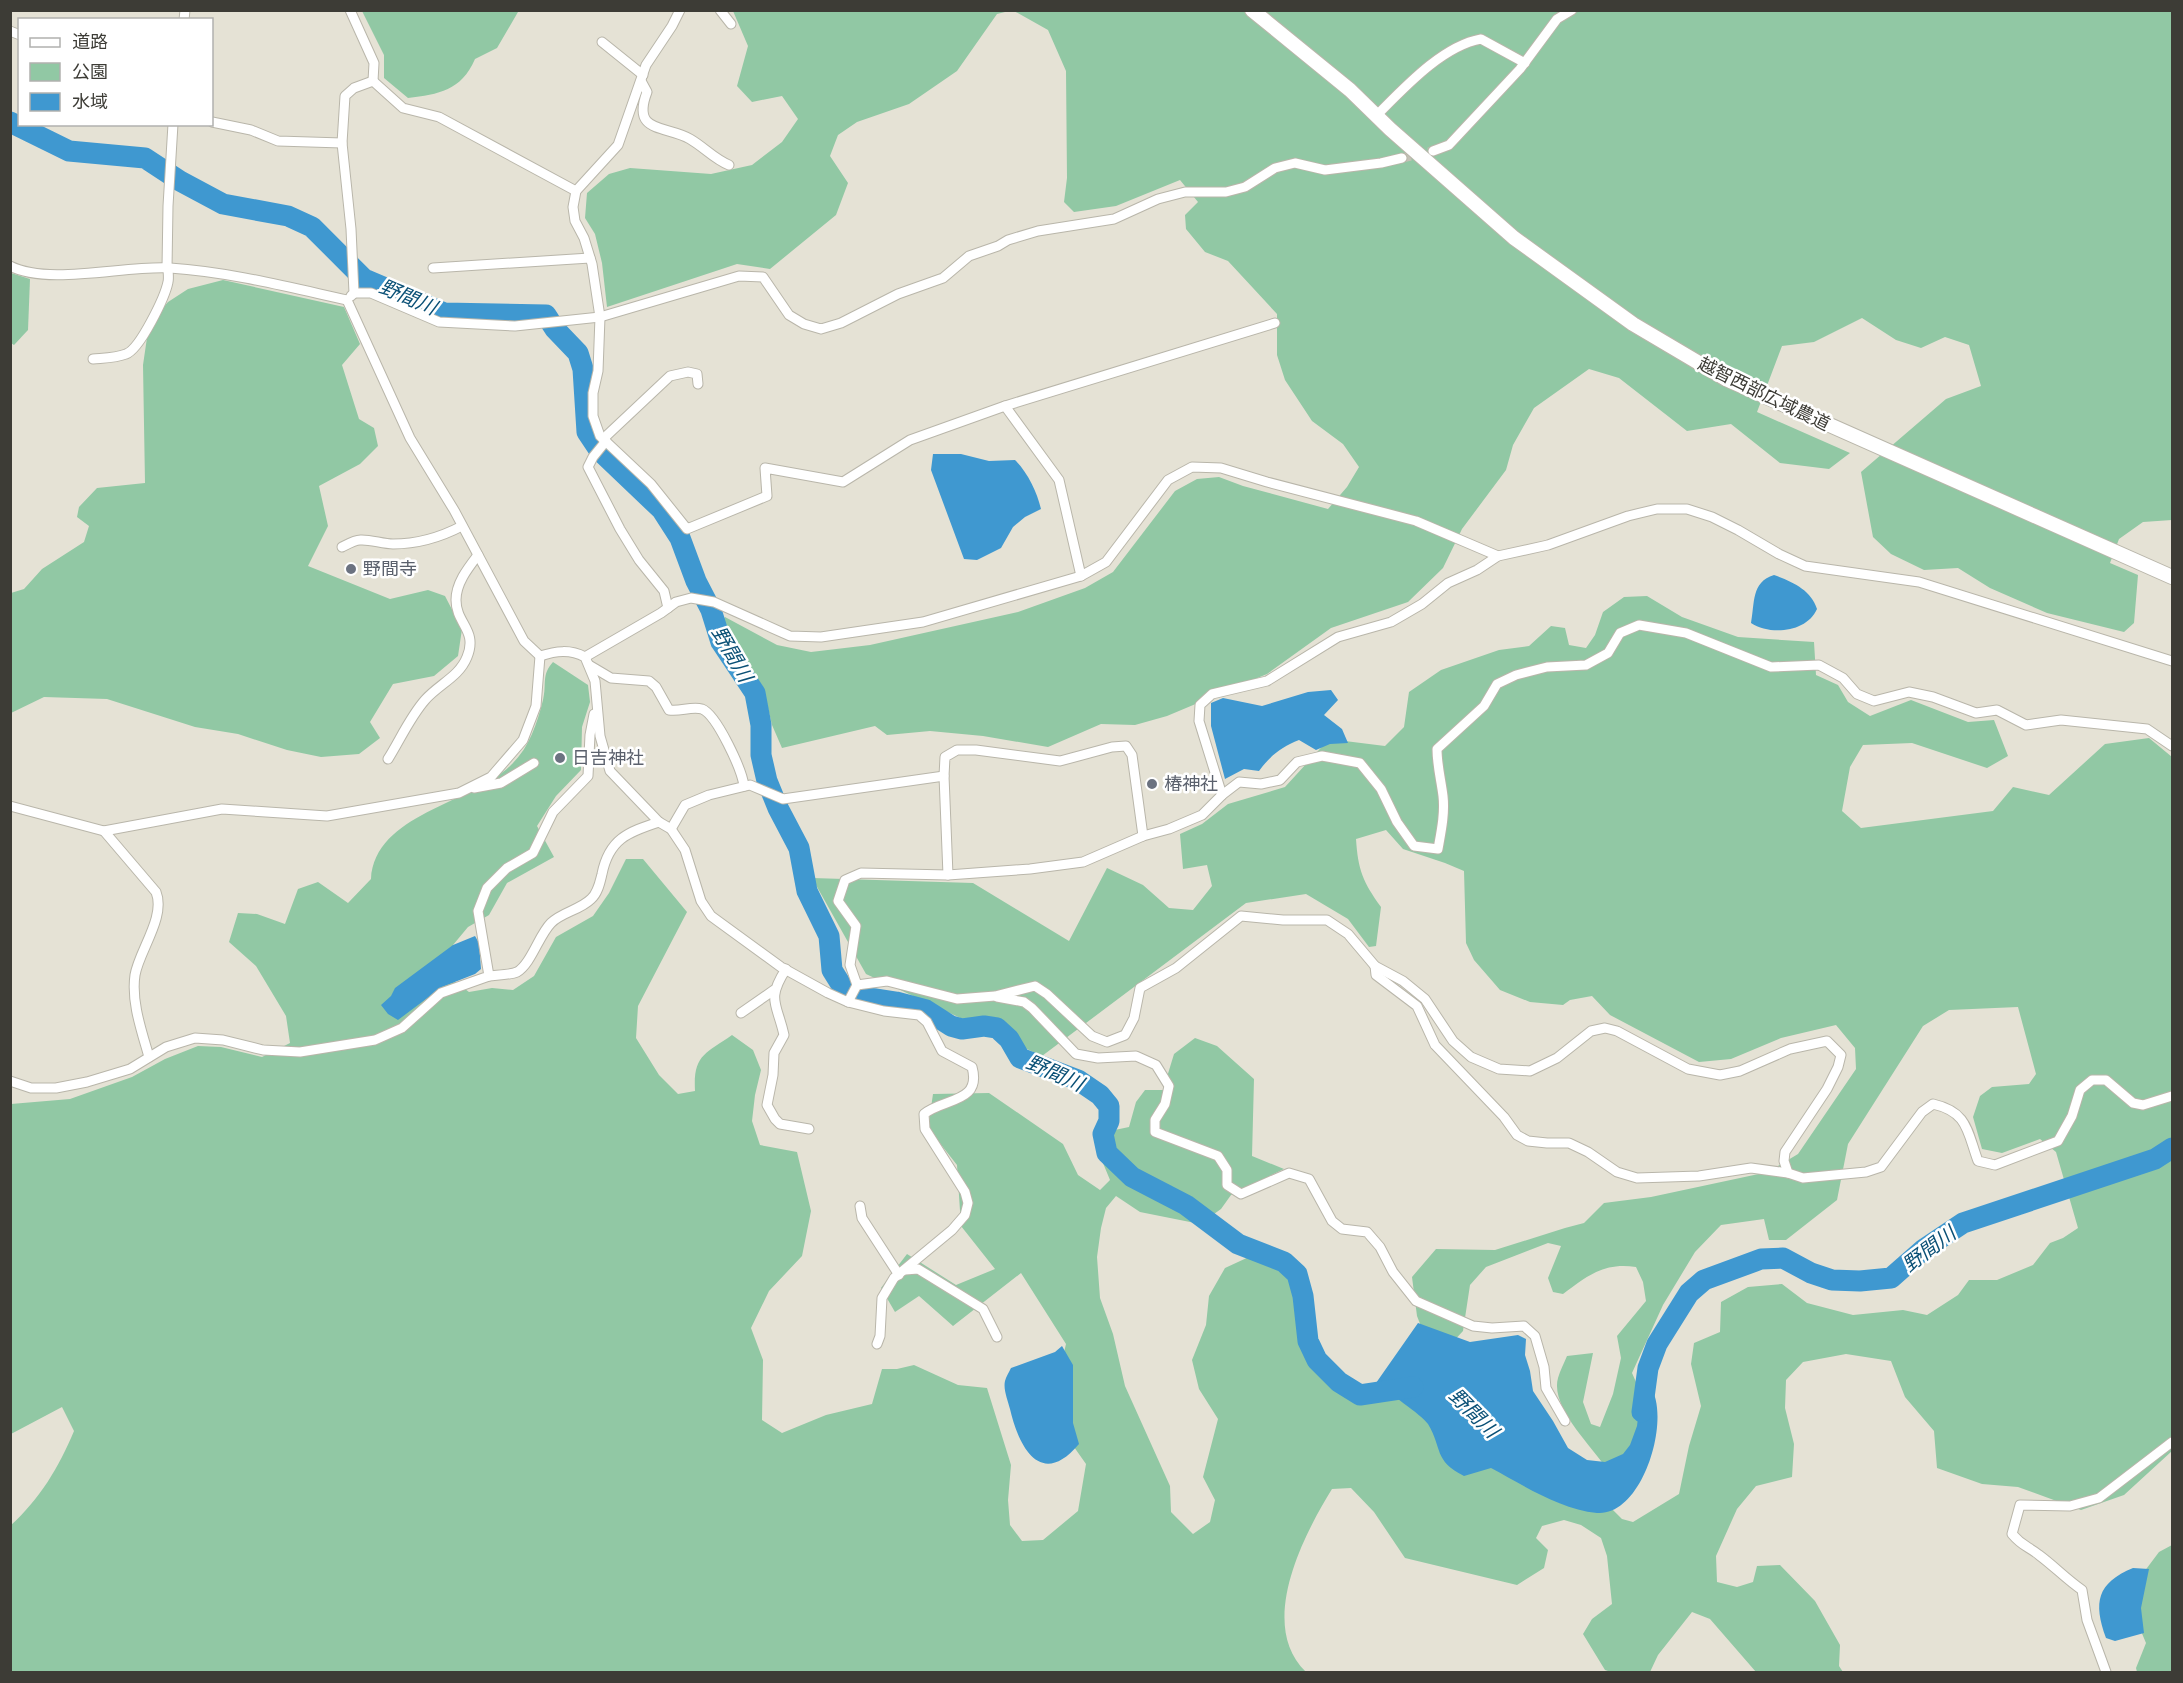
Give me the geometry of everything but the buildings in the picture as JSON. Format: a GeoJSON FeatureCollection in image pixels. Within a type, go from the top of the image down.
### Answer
{"type":"FeatureCollection","features":[{"type":"Feature","properties":{"kind":"street"},"geometry":{"type":"LineString","coordinates":[[350,10],[374,63],[373,81]]}},
{"type":"Feature","properties":{"kind":"street"},"geometry":{"type":"LineString","coordinates":[[680,10],[646,65],[618,145],[576,191],[573,207],[574,221],[584,238],[590,258],[600,317],[598,371],[593,393],[593,416],[600,436],[651,484],[687,529],[767,496],[765,468],[843,482],[910,440],[1005,406],[1275,323]]}},
{"type":"Feature","properties":{"kind":"street"},"geometry":{"type":"LineString","coordinates":[[720,10],[731,24]]}},
{"type":"Feature","properties":{"kind":"street","name":"越智西部広域農道"},"geometry":{"type":"LineString","coordinates":[[1252,10],[1350,90],[1376,116],[1514,238],[1633,324],[1726,379],[2172,577]]}},
{"type":"Feature","properties":{"kind":"street"},"geometry":{"type":"LineString","coordinates":[[1433,151],[1449,145],[1525,63],[1557,19],[1572,10]]}},
{"type":"Feature","properties":{"kind":"street"},"geometry":{"type":"LineString","coordinates":[[1376,116],[1412,81],[1454,48],[1464,43],[1481,39],[1525,63]]}},
{"type":"Feature","properties":{"kind":"street"},"geometry":{"type":"LineString","coordinates":[[602,42],[642,78],[646,92],[641,106],[646,122],[653,128],[693,140],[720,161],[729,165]]}},
{"type":"Feature","properties":{"kind":"street"},"geometry":{"type":"LineString","coordinates":[[373,81],[354,88],[345,96],[342,143],[351,229],[350,296],[410,438],[462,525],[524,641],[540,656]]}},
{"type":"Feature","properties":{"kind":"street"},"geometry":{"type":"LineString","coordinates":[[373,81],[403,108],[439,117],[576,191]]}},
{"type":"Feature","properties":{"kind":"street"},"geometry":{"type":"LineString","coordinates":[[213,122],[251,130],[278,141],[342,143]]}},
{"type":"Feature","properties":{"kind":"street"},"geometry":{"type":"LineString","coordinates":[[93,359],[127,354],[133,350],[142,338],[165,291],[168,281],[168,206],[173,126]]}},
{"type":"Feature","properties":{"kind":"street"},"geometry":{"type":"LineString","coordinates":[[10,266],[22,272],[64,274],[168,268],[221,273],[350,296],[371,293],[440,322],[515,326],[600,317],[740,276],[763,277],[789,315],[804,324],[821,329],[841,323],[898,294],[943,278],[969,256],[1038,231],[1114,219],[1158,199],[1185,192],[1226,192],[1245,187],[1275,168],[1296,163],[1325,170],[1402,158]]}},
{"type":"Feature","properties":{"kind":"street"},"geometry":{"type":"LineString","coordinates":[[433,268],[590,258]]}},
{"type":"Feature","properties":{"kind":"street"},"geometry":{"type":"LineString","coordinates":[[668,608],[664,591],[639,560],[620,529],[588,467],[604,440],[670,376],[688,372],[697,374],[698,384]]}},
{"type":"Feature","properties":{"kind":"street"},"geometry":{"type":"LineString","coordinates":[[1005,406],[1059,480],[1081,576]]}},
{"type":"Feature","properties":{"kind":"street"},"geometry":{"type":"LineString","coordinates":[[587,661],[676,602],[691,598],[714,602],[790,636],[821,637],[923,622],[1081,576],[1106,562],[1168,480],[1192,467],[1221,468],[1416,520],[1498,556]]}},
{"type":"Feature","properties":{"kind":"street"},"geometry":{"type":"LineString","coordinates":[[1222,795],[1199,721],[1200,705],[1212,694],[1267,681],[1338,637],[1391,622],[1422,604],[1448,583],[1477,570],[1498,556],[1548,545],[1628,516],[1657,509],[1687,509],[1712,517],[1746,534],[1779,555],[1804,566],[1919,582],[2172,661]]}},
{"type":"Feature","properties":{"kind":"street"},"geometry":{"type":"LineString","coordinates":[[342,547],[361,539],[382,544],[398,544],[428,539],[444,535],[462,525]]}},
{"type":"Feature","properties":{"kind":"street"},"geometry":{"type":"LineString","coordinates":[[388,759],[426,699],[460,670],[468,656],[470,634],[459,614],[456,599],[462,576],[478,555]]}},
{"type":"Feature","properties":{"kind":"street"},"geometry":{"type":"LineString","coordinates":[[848,1002],[856,985],[850,965],[856,926],[838,901],[845,880],[861,873],[948,875],[1030,869],[1083,862],[1143,836],[1202,816],[1222,795],[1239,782],[1261,784],[1280,780],[1297,762],[1322,756],[1360,763],[1381,789],[1397,822],[1414,846],[1438,849],[1443,825],[1443,797],[1437,767],[1437,749],[1484,705],[1497,684],[1516,675],[1547,667],[1586,665],[1608,653],[1620,633],[1638,625],[1686,633],[1771,667],[1819,665],[1843,678],[1857,694],[1874,702],[1909,692],[1976,713],[1997,710],[2026,725],[2061,720],[2147,729],[2172,746]]}},
{"type":"Feature","properties":{"kind":"street"},"geometry":{"type":"LineString","coordinates":[[540,656],[553,652],[573,651],[611,678],[649,681],[656,687],[669,710],[699,708],[706,711],[738,764],[744,786]]}},
{"type":"Feature","properties":{"kind":"street"},"geometry":{"type":"LineString","coordinates":[[10,806],[104,831],[222,809],[327,816],[459,793],[491,777],[523,740],[536,706],[540,656]]}},
{"type":"Feature","properties":{"kind":"street"},"geometry":{"type":"LineString","coordinates":[[587,661],[595,681],[600,736],[610,771],[659,822],[671,829],[685,850],[701,901],[711,916],[786,969],[828,993],[848,1002],[884,1011],[919,1015],[927,1022],[942,1051],[972,1067],[975,1079],[963,1098],[932,1108],[924,1114],[925,1129],[965,1192],[968,1203],[965,1215],[952,1230],[894,1278],[882,1298],[880,1336],[877,1344]]}},
{"type":"Feature","properties":{"kind":"street"},"geometry":{"type":"LineString","coordinates":[[489,976],[478,911],[486,888],[507,868],[533,853],[553,812],[588,776],[590,735],[596,706]]}},
{"type":"Feature","properties":{"kind":"street"},"geometry":{"type":"LineString","coordinates":[[948,875],[945,757],[957,750],[976,750],[1060,761],[1112,747],[1126,746],[1132,755],[1143,836]]}},
{"type":"Feature","properties":{"kind":"street"},"geometry":{"type":"LineString","coordinates":[[466,789],[501,783],[534,762]]}},
{"type":"Feature","properties":{"kind":"street"},"geometry":{"type":"LineString","coordinates":[[671,829],[685,805],[709,795],[750,784],[783,799],[944,776]]}},
{"type":"Feature","properties":{"kind":"street"},"geometry":{"type":"LineString","coordinates":[[10,1081],[31,1088],[56,1088],[87,1082],[130,1069],[165,1047],[195,1038],[224,1040],[263,1050],[300,1052],[375,1040],[402,1028],[441,993],[489,976],[517,972],[528,960],[543,932],[552,921],[591,899],[600,886],[604,861],[616,841],[635,829],[659,822]]}},
{"type":"Feature","properties":{"kind":"street"},"geometry":{"type":"LineString","coordinates":[[104,831],[156,892],[160,901],[147,946],[136,972],[134,987],[149,1057]]}},
{"type":"Feature","properties":{"kind":"street"},"geometry":{"type":"LineString","coordinates":[[856,985],[887,981],[957,999],[995,996],[1035,986],[1047,994],[1092,1036],[1107,1042],[1125,1035],[1134,1018],[1140,988],[1176,968],[1241,916],[1283,920],[1327,920],[1348,934],[1375,966],[1403,981],[1425,999],[1453,1041],[1471,1057],[1499,1069],[1530,1071],[1557,1058],[1591,1031],[1605,1028],[1617,1031],[1688,1069],[1719,1075],[1740,1071],[1790,1049],[1827,1041],[1841,1055],[1838,1067],[1811,1117],[1785,1152],[1784,1161],[1788,1173]]}},
{"type":"Feature","properties":{"kind":"street"},"geometry":{"type":"LineString","coordinates":[[1375,966],[1376,975],[1417,1006],[1436,1045],[1504,1117],[1517,1135],[1528,1141],[1569,1143],[1588,1152],[1617,1172],[1637,1178],[1699,1176],[1750,1168],[1788,1173],[1803,1178],[1866,1172],[1881,1167],[1922,1112],[1933,1104],[1948,1108],[1961,1117],[1978,1161],[1995,1165],[2058,1141],[2072,1116],[2080,1090],[2092,1080],[2106,1080],[2133,1103],[2143,1105],[2172,1096]]}},
{"type":"Feature","properties":{"kind":"street"},"geometry":{"type":"LineString","coordinates":[[741,1013],[774,990],[786,969]]}},
{"type":"Feature","properties":{"kind":"street"},"geometry":{"type":"LineString","coordinates":[[774,990],[784,1035],[774,1053],[773,1075],[767,1105],[780,1124],[809,1130]]}},
{"type":"Feature","properties":{"kind":"street"},"geometry":{"type":"LineString","coordinates":[[995,996],[1024,1002],[1076,1054],[1098,1058],[1136,1056],[1156,1065],[1169,1086],[1165,1104],[1155,1120],[1155,1132],[1218,1156],[1227,1170],[1227,1185],[1240,1194],[1289,1173],[1309,1179],[1332,1221],[1342,1228],[1367,1232],[1380,1247],[1393,1272],[1416,1300],[1473,1326],[1492,1328],[1524,1326],[1535,1336],[1544,1367],[1546,1388],[1565,1421]]}},
{"type":"Feature","properties":{"kind":"street"},"geometry":{"type":"LineString","coordinates":[[860,1206],[862,1218],[902,1272]]}},
{"type":"Feature","properties":{"kind":"street"},"geometry":{"type":"LineString","coordinates":[[902,1272],[918,1269],[983,1309],[997,1337]]}},
{"type":"Feature","properties":{"kind":"street"},"geometry":{"type":"LineString","coordinates":[[2106,1672],[2086,1620],[2082,1590],[2062,1576],[2038,1554],[2023,1546],[2012,1534],[2015,1520],[2020,1505],[2070,1506],[2099,1498],[2172,1442]]}},
{"type":"Feature","properties":{"kind":"green space"},"geometry":{"type":"Polygon","coordinates":[[[362,10],[524,11],[518,12],[497,48],[475,59],[463,78],[456,84],[430,95],[408,98],[384,78],[384,55],[362,10]]]}},
{"type":"Feature","properties":{"kind":"green space"},"geometry":{"type":"Polygon","coordinates":[[[733,11],[1009,11],[997,14],[957,71],[909,104],[857,122],[838,135],[830,156],[848,183],[836,215],[770,269],[737,264],[607,307],[602,263],[595,234],[585,218],[587,193],[609,174],[630,168],[711,174],[752,165],[782,142],[798,119],[782,96],[752,102],[737,86],[748,46],[733,11]]]}},
{"type":"Feature","properties":{"kind":"green space"},"geometry":{"type":"Polygon","coordinates":[[[1014,11],[2172,11],[2172,520],[2143,522],[2119,539],[2110,563],[2138,575],[2134,623],[2124,632],[2047,613],[1990,588],[1958,568],[1924,570],[1891,554],[1873,537],[1861,472],[1946,399],[1981,386],[1969,345],[1945,337],[1921,348],[1896,340],[1862,318],[1814,342],[1782,346],[1757,412],[1850,453],[1829,469],[1780,463],[1731,424],[1687,431],[1619,378],[1589,369],[1534,408],[1513,445],[1506,470],[1462,529],[1443,568],[1408,602],[1331,628],[1267,674],[1167,716],[1135,725],[1101,724],[1048,747],[983,736],[930,731],[887,735],[875,726],[782,748],[772,725],[763,687],[721,622],[725,617],[777,645],[811,652],[870,645],[1018,612],[1085,588],[1113,572],[1175,491],[1197,479],[1219,477],[1243,486],[1328,509],[1347,487],[1359,467],[1343,444],[1312,421],[1285,380],[1277,355],[1277,314],[1228,261],[1205,252],[1186,229],[1185,215],[1198,202],[1180,180],[1116,206],[1074,212],[1064,202],[1067,178],[1066,71],[1048,30],[1014,11]]]}},
{"type":"Feature","properties":{"kind":"green space"},"geometry":{"type":"Polygon","coordinates":[[[11,273],[30,279],[28,330],[14,345],[11,343],[11,273]]]}},
{"type":"Feature","properties":{"kind":"green space"},"geometry":{"type":"Polygon","coordinates":[[[223,280],[344,307],[360,344],[342,365],[359,419],[374,428],[378,446],[360,464],[319,486],[328,526],[308,566],[390,599],[428,590],[445,596],[462,629],[458,656],[434,676],[393,684],[370,722],[380,738],[359,754],[321,757],[287,750],[238,734],[195,727],[107,699],[44,697],[11,713],[11,593],[24,589],[42,569],[84,542],[89,526],[77,517],[79,507],[97,488],[145,483],[143,365],[149,324],[168,302],[188,289],[223,280]]]}},
{"type":"Feature","properties":{"kind":"green space"},"geometry":{"type":"Polygon","coordinates":[[[1647,596],[1682,617],[1738,637],[1814,642],[1816,675],[1838,685],[1848,702],[1870,716],[1911,700],[1968,722],[1994,720],[2008,756],[1987,768],[1912,743],[1863,745],[1850,767],[1842,811],[1861,828],[1993,811],[2013,787],[2049,795],[2105,744],[2149,738],[2172,757],[2172,1451],[2124,1495],[2081,1510],[2018,1487],[1982,1484],[1937,1468],[1934,1431],[1905,1397],[1891,1361],[1846,1354],[1803,1362],[1786,1380],[1785,1408],[1794,1444],[1792,1477],[1756,1486],[1737,1509],[1716,1556],[1717,1582],[1737,1587],[1753,1582],[1757,1566],[1780,1565],[1815,1601],[1840,1645],[1839,1666],[1843,1672],[1756,1672],[1710,1619],[1692,1612],[1658,1655],[1650,1672],[1605,1670],[1583,1634],[1592,1619],[1612,1604],[1607,1556],[1601,1538],[1581,1525],[1564,1520],[1542,1526],[1536,1538],[1548,1550],[1544,1568],[1517,1585],[1405,1558],[1374,1512],[1351,1488],[1332,1489],[1309,1531],[1290,1580],[1285,1606],[1285,1630],[1292,1653],[1306,1672],[11,1672],[10,1526],[31,1505],[48,1482],[74,1431],[62,1407],[11,1434],[11,1104],[70,1099],[132,1077],[165,1059],[198,1046],[221,1047],[262,1057],[290,1043],[286,1016],[256,966],[229,942],[238,913],[257,914],[285,924],[298,889],[318,882],[348,903],[371,879],[377,857],[389,839],[407,824],[494,778],[517,758],[535,727],[543,700],[547,671],[553,662],[588,685],[590,702],[582,727],[581,770],[556,796],[537,826],[554,857],[507,883],[489,915],[468,927],[453,945],[450,978],[469,992],[492,988],[513,990],[534,976],[556,937],[593,916],[609,893],[626,859],[643,859],[687,912],[638,1006],[636,1038],[659,1075],[678,1094],[695,1091],[696,1070],[699,1062],[708,1052],[732,1035],[753,1050],[761,1070],[752,1121],[760,1145],[797,1152],[811,1211],[802,1256],[769,1291],[751,1328],[763,1360],[762,1420],[782,1433],[826,1415],[872,1404],[882,1369],[897,1369],[914,1365],[958,1385],[987,1388],[1011,1465],[1008,1500],[1010,1525],[1022,1541],[1043,1540],[1078,1511],[1086,1464],[1062,1430],[1060,1369],[1066,1344],[1021,1273],[953,1326],[919,1296],[895,1312],[881,1288],[907,1254],[956,1285],[995,1269],[961,1226],[957,1165],[928,1128],[933,1094],[989,1093],[1063,1144],[1078,1175],[1100,1190],[1110,1180],[1098,1151],[1110,1131],[1129,1127],[1136,1102],[1145,1090],[1163,1090],[1174,1054],[1195,1038],[1217,1046],[1254,1079],[1252,1156],[1284,1169],[1231,1195],[1221,1209],[1200,1224],[1140,1212],[1116,1196],[1106,1208],[1097,1257],[1100,1298],[1113,1334],[1125,1386],[1170,1486],[1171,1512],[1193,1534],[1210,1522],[1215,1500],[1203,1477],[1218,1419],[1199,1389],[1192,1360],[1206,1325],[1209,1296],[1225,1268],[1251,1256],[1275,1266],[1287,1276],[1298,1301],[1308,1349],[1362,1387],[1392,1382],[1607,1504],[1622,1519],[1633,1522],[1679,1494],[1689,1446],[1701,1406],[1691,1364],[1694,1343],[1720,1332],[1721,1302],[1748,1287],[1782,1284],[1807,1303],[1853,1315],[1903,1310],[1927,1315],[1958,1295],[1969,1280],[1997,1280],[2033,1265],[2050,1243],[2078,1228],[2056,1152],[2040,1139],[2002,1153],[1982,1149],[1973,1117],[1980,1096],[1992,1087],[2029,1084],[2036,1074],[2018,1007],[1949,1010],[1923,1026],[1848,1144],[1837,1200],[1786,1240],[1769,1240],[1764,1219],[1721,1225],[1695,1252],[1663,1305],[1632,1373],[1648,1409],[1641,1444],[1606,1468],[1566,1413],[1557,1389],[1558,1378],[1567,1356],[1593,1353],[1583,1402],[1591,1424],[1600,1427],[1613,1394],[1621,1358],[1617,1336],[1646,1301],[1643,1282],[1636,1267],[1605,1269],[1588,1276],[1563,1294],[1553,1292],[1548,1278],[1561,1246],[1548,1243],[1486,1267],[1470,1285],[1463,1331],[1450,1345],[1424,1334],[1417,1316],[1412,1277],[1436,1249],[1495,1250],[1584,1223],[1604,1203],[1651,1197],[1768,1172],[1798,1154],[1856,1069],[1855,1048],[1836,1025],[1781,1038],[1731,1059],[1699,1062],[1610,1015],[1592,996],[1570,1000],[1563,1005],[1530,1002],[1500,990],[1474,960],[1466,943],[1464,871],[1403,849],[1386,830],[1356,839],[1362,875],[1381,907],[1376,946],[1369,947],[1348,919],[1306,894],[1246,903],[1042,1056],[866,974],[812,878],[973,883],[1069,941],[1107,868],[1143,885],[1169,908],[1193,910],[1212,886],[1207,865],[1183,869],[1180,834],[1202,824],[1228,804],[1285,787],[1329,739],[1385,746],[1404,727],[1409,692],[1441,670],[1499,650],[1529,646],[1551,626],[1565,628],[1569,645],[1586,648],[1595,635],[1603,612],[1624,597],[1647,596]]]}},
{"type":"Feature","properties":{"kind":"green space"},"geometry":{"type":"Polygon","coordinates":[[[2172,1545],[2172,1672],[2137,1672],[2136,1668],[2146,1643],[2138,1624],[2138,1580],[2159,1552],[2172,1545]]]}},
{"type":"Feature","properties":{"kind":"water"},"geometry":{"type":"Polygon","coordinates":[[[933,454],[961,454],[989,461],[1015,460],[1031,483],[1041,509],[1025,517],[1013,527],[1001,548],[977,560],[964,559],[931,470],[933,454]]]}},
{"type":"Feature","properties":{"kind":"water"},"geometry":{"type":"Polygon","coordinates":[[[1774,575],[1806,592],[1814,602],[1817,609],[1805,623],[1788,630],[1768,630],[1751,623],[1755,594],[1761,583],[1774,575]]]}},
{"type":"Feature","properties":{"kind":"water"},"geometry":{"type":"Polygon","coordinates":[[[1331,690],[1338,700],[1324,715],[1342,729],[1348,743],[1330,744],[1316,750],[1299,740],[1276,752],[1259,771],[1244,769],[1225,779],[1211,726],[1211,703],[1223,698],[1262,706],[1308,692],[1331,690]]]}},
{"type":"Feature","properties":{"kind":"water"},"geometry":{"type":"Polygon","coordinates":[[[475,936],[479,943],[481,969],[475,974],[442,987],[398,1020],[388,1014],[381,1005],[391,996],[395,988],[453,945],[475,936]]]}},
{"type":"Feature","properties":{"kind":"water"},"geometry":{"type":"Polygon","coordinates":[[[1418,1323],[1470,1342],[1518,1335],[1526,1339],[1525,1355],[1533,1391],[1568,1448],[1587,1460],[1605,1462],[1623,1454],[1630,1445],[1637,1426],[1642,1385],[1650,1386],[1656,1401],[1655,1441],[1640,1483],[1628,1499],[1613,1510],[1597,1513],[1583,1511],[1542,1495],[1491,1468],[1464,1476],[1447,1465],[1428,1424],[1412,1409],[1376,1383],[1418,1323]]]}},
{"type":"Feature","properties":{"kind":"water"},"geometry":{"type":"Polygon","coordinates":[[[1062,1346],[1073,1365],[1073,1423],[1079,1444],[1065,1457],[1053,1463],[1043,1463],[1034,1458],[1019,1437],[1006,1395],[1005,1381],[1011,1368],[1055,1352],[1062,1346]]]}},
{"type":"Feature","properties":{"kind":"water"},"geometry":{"type":"Polygon","coordinates":[[[2133,1568],[2149,1569],[2141,1608],[2144,1633],[2115,1641],[2106,1638],[2102,1625],[2099,1604],[2101,1595],[2112,1580],[2133,1568]]]}},
{"type":"Feature","properties":{"kind":"waterway","name":"野間川"},"geometry":{"type":"LineString","coordinates":[[10,122],[18,126]]}},
{"type":"Feature","properties":{"kind":"waterway","name":"野間川"},"geometry":{"type":"LineString","coordinates":[[18,126],[69,151],[145,158],[180,181],[223,204],[288,216],[312,227],[364,279],[444,313],[546,315],[555,329],[578,353],[583,369],[587,432],[599,450],[662,510],[680,538],[696,581],[711,610],[721,642],[755,693],[761,725],[761,755],[767,781],[799,848],[807,891],[829,936],[832,970],[842,986],[864,997],[926,1010],[951,1026],[962,1029],[984,1026],[997,1028],[1009,1039],[1020,1058],[1078,1080],[1100,1095],[1109,1106],[1109,1121],[1103,1134],[1107,1153],[1132,1177],[1186,1205],[1238,1244],[1284,1262],[1297,1274],[1303,1296],[1308,1341],[1317,1360],[1339,1382],[1360,1395],[1413,1387]]}},
{"type":"Feature","properties":{"kind":"waterway","name":"野間川"},"geometry":{"type":"LineString","coordinates":[[1642,1412],[1648,1368],[1657,1344],[1689,1293],[1704,1280],[1761,1259],[1783,1258],[1811,1273],[1832,1280],[1860,1281],[1891,1278],[1924,1249],[1963,1223],[2155,1159],[2172,1148]]}},
{"type":"Feature","properties":{"kind":"tunnel"},"geometry":{"type":"LineString","coordinates":[[1402,158],[1433,151]]}},
{"type":"Feature","properties":{"kind":"place","name":"野間寺"},"geometry":{"type":"Point","coordinates":[351,569]}},
{"type":"Feature","properties":{"kind":"place","name":"日吉神社"},"geometry":{"type":"Point","coordinates":[560,758]}},
{"type":"Feature","properties":{"kind":"place","name":"椿神社"},"geometry":{"type":"Point","coordinates":[1152,784]}}]}
